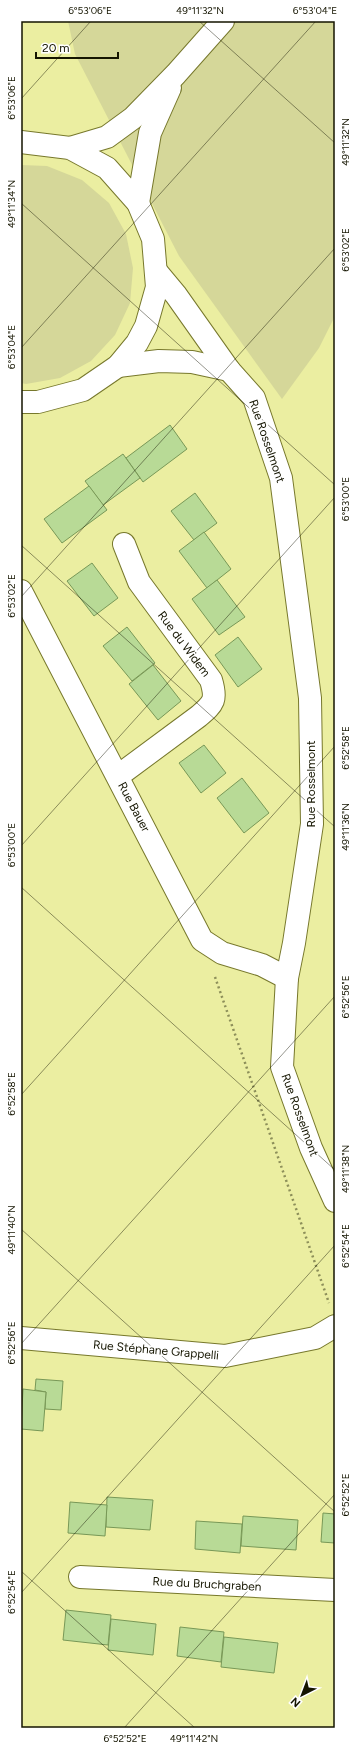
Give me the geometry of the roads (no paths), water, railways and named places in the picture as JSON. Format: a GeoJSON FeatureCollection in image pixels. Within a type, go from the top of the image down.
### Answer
{"type":"FeatureCollection","features":[{"type":"Feature","properties":{"kind":"street"},"geometry":{"type":"LineString","coordinates":[[70,148],[107,136],[133,118],[176,74],[223,21]]}},
{"type":"Feature","properties":{"kind":"street"},"geometry":{"type":"LineString","coordinates":[[138,203],[150,132],[176,74]]}},
{"type":"Feature","properties":{"kind":"street"},"geometry":{"type":"LineString","coordinates":[[21,142],[70,148],[107,168],[138,203],[154,239],[157,287],[146,326],[137,343],[118,366],[84,390],[38,402],[21,402]]}},
{"type":"Feature","properties":{"kind":"street","name":"Rue Rosselmont"},"geometry":{"type":"LineString","coordinates":[[156,271],[176,296],[229,370],[254,398],[281,478],[310,698],[312,824],[294,943],[287,978],[282,1068],[311,1148],[335,1201]]}},
{"type":"Feature","properties":{"kind":"street"},"geometry":{"type":"LineString","coordinates":[[118,366],[159,362],[192,362],[229,370]]}},
{"type":"Feature","properties":{"kind":"street","name":"Rue du Widem"},"geometry":{"type":"LineString","coordinates":[[118,776],[199,716],[211,705],[216,695],[211,680],[139,582],[124,544]]}},
{"type":"Feature","properties":{"kind":"street","name":"Rue Bauer"},"geometry":{"type":"LineString","coordinates":[[21,591],[202,940],[222,953],[262,965],[287,978]]}},
{"type":"Feature","properties":{"kind":"street","name":"Rue Stéphane Grappelli"},"geometry":{"type":"LineString","coordinates":[[21,1338],[225,1356],[315,1338],[332,1316]]}},
{"type":"Feature","properties":{"kind":"street","name":"Rue du Bruchgraben"},"geometry":{"type":"LineString","coordinates":[[80,1577],[335,1590]]}}]}
